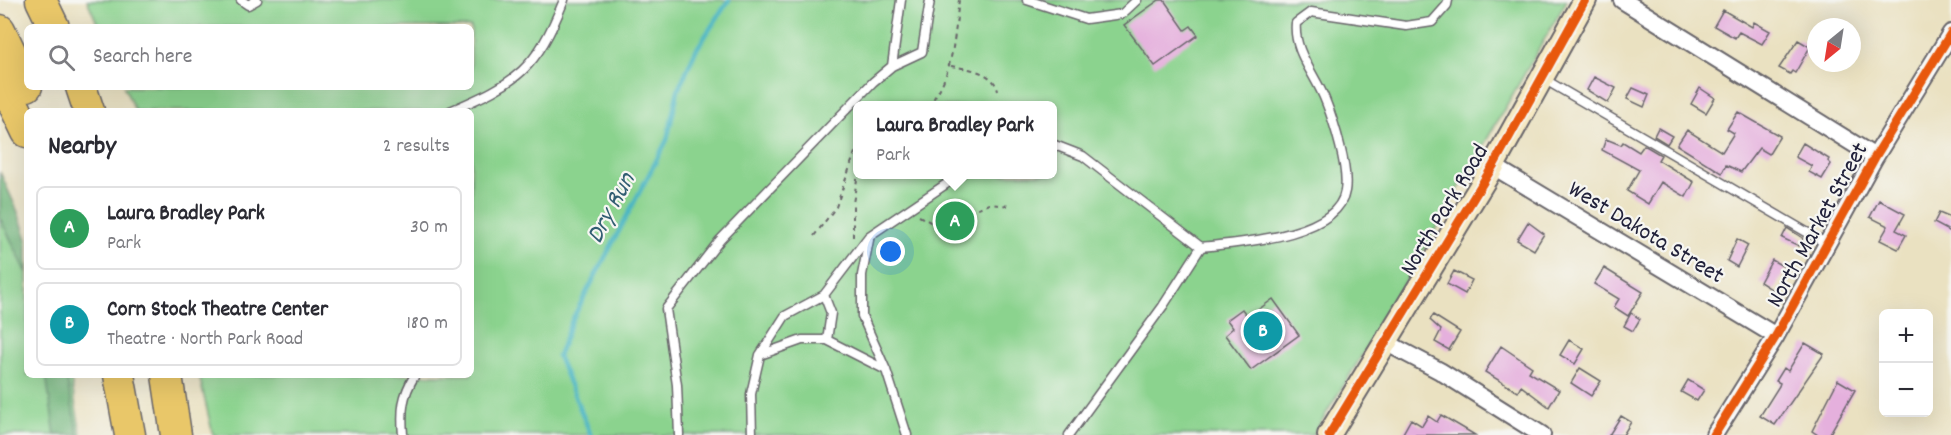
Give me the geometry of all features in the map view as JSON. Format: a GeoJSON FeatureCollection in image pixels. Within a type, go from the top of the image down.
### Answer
{"type":"FeatureCollection","features":[{"type":"Feature","properties":{"kind":"highway"},"geometry":{"type":"LineString","coordinates":[[41,0],[53,24]]}},
{"type":"Feature","properties":{"kind":"highway"},"geometry":{"type":"LineString","coordinates":[[60,0],[66,24]]}},
{"type":"Feature","properties":{"kind":"highway"},"geometry":{"type":"LineString","coordinates":[[0,30],[24,80]]}},
{"type":"Feature","properties":{"kind":"highway"},"geometry":{"type":"LineString","coordinates":[[0,76],[24,126]]}},
{"type":"Feature","properties":{"kind":"highway"},"geometry":{"type":"LineString","coordinates":[[29,90],[38,108]]}},
{"type":"Feature","properties":{"kind":"highway"},"geometry":{"type":"LineString","coordinates":[[82,90],[88,108]]}},
{"type":"Feature","properties":{"kind":"highway"},"geometry":{"type":"LineString","coordinates":[[120,378],[130,435]]}},
{"type":"Feature","properties":{"kind":"highway"},"geometry":{"type":"LineString","coordinates":[[167,378],[176,435]]}},
{"type":"Feature","properties":{"kind":"street","name":"North Park Road"},"geometry":{"type":"LineString","coordinates":[[1333,434],[1384,342],[1493,166],[1585,0]]}},
{"type":"Feature","properties":{"kind":"street"},"geometry":{"type":"LineString","coordinates":[[1622,0],[1875,157]]}},
{"type":"Feature","properties":{"kind":"street","name":"North Market Street"},"geometry":{"type":"LineString","coordinates":[[1714,435],[1776,336],[1875,157],[1951,33]]}},
{"type":"Feature","properties":{"kind":"street","name":"West Dakota Street"},"geometry":{"type":"LineString","coordinates":[[1493,166],[1776,336]]}},
{"type":"Feature","properties":{"kind":"street"},"geometry":{"type":"LineString","coordinates":[[1384,342],[1440,371],[1542,435]]}},
{"type":"Feature","properties":{"kind":"lane"},"geometry":{"type":"LineString","coordinates":[[240,0],[248,4],[257,0]]}},
{"type":"Feature","properties":{"kind":"lane"},"geometry":{"type":"LineString","coordinates":[[457,108],[493,93],[519,75],[541,49],[564,0]]}},
{"type":"Feature","properties":{"kind":"lane"},"geometry":{"type":"LineString","coordinates":[[892,66],[901,0]]}},
{"type":"Feature","properties":{"kind":"lane"},"geometry":{"type":"LineString","coordinates":[[854,101],[892,66],[922,52],[930,0]]}},
{"type":"Feature","properties":{"kind":"lane"},"geometry":{"type":"LineString","coordinates":[[1027,0],[1086,19],[1122,14],[1137,0]]}},
{"type":"Feature","properties":{"kind":"lane"},"geometry":{"type":"LineString","coordinates":[[1057,146],[1083,156],[1201,248],[1244,243],[1309,228],[1333,214],[1345,192],[1344,165],[1326,102],[1294,39],[1296,23],[1311,12],[1406,26],[1432,22],[1447,5],[1448,0]]}},
{"type":"Feature","properties":{"kind":"lane"},"geometry":{"type":"LineString","coordinates":[[1542,78],[1827,244]]}},
{"type":"Feature","properties":{"kind":"lane"},"geometry":{"type":"LineString","coordinates":[[679,435],[677,386],[666,309],[720,240],[853,102]]}},
{"type":"Feature","properties":{"kind":"lane"},"geometry":{"type":"LineString","coordinates":[[752,435],[751,394],[760,355],[785,316],[824,295],[869,236],[954,179]]}},
{"type":"Feature","properties":{"kind":"lane"},"geometry":{"type":"LineString","coordinates":[[869,236],[862,275],[862,316],[886,370],[907,435]]}},
{"type":"Feature","properties":{"kind":"lane"},"geometry":{"type":"LineString","coordinates":[[1069,435],[1201,248]]}},
{"type":"Feature","properties":{"kind":"lane"},"geometry":{"type":"LineString","coordinates":[[824,295],[831,313],[827,340]]}},
{"type":"Feature","properties":{"kind":"lane"},"geometry":{"type":"LineString","coordinates":[[760,355],[802,340],[827,340],[886,370]]}},
{"type":"Feature","properties":{"kind":"lane"},"geometry":{"type":"LineString","coordinates":[[403,435],[401,409],[404,393],[413,378]]}},
{"type":"Feature","properties":{"kind":"path"},"geometry":{"type":"LineString","coordinates":[[931,101],[951,66],[959,0]]}},
{"type":"Feature","properties":{"kind":"path"},"geometry":{"type":"LineString","coordinates":[[951,66],[984,74],[996,83],[998,91]]}},
{"type":"Feature","properties":{"kind":"path"},"geometry":{"type":"LineString","coordinates":[[814,236],[836,207],[853,158]]}},
{"type":"Feature","properties":{"kind":"path"},"geometry":{"type":"LineString","coordinates":[[853,245],[853,203],[857,179]]}},
{"type":"Feature","properties":{"kind":"path"},"geometry":{"type":"LineString","coordinates":[[908,210],[934,224],[989,204],[1011,206]]}},
{"type":"Feature","properties":{"kind":"green space"},"geometry":{"type":"Polygon","coordinates":[[[87,0],[1567,0],[1377,331],[1313,435],[213,435],[200,378],[474,378],[474,108],[134,108],[125,90],[474,90],[474,24],[98,24],[87,0]]]}},
{"type":"Feature","properties":{"kind":"green space"},"geometry":{"type":"Polygon","coordinates":[[[0,172],[24,230],[24,267],[0,218],[0,172]]]}},
{"type":"Feature","properties":{"kind":"green space"},"geometry":{"type":"Polygon","coordinates":[[[0,190],[24,253],[24,378],[71,378],[81,435],[0,435],[0,190]]]}},
{"type":"Feature","properties":{"kind":"green space"},"geometry":{"type":"Polygon","coordinates":[[[46,378],[67,378],[78,435],[55,435],[46,378]]]}},
{"type":"Feature","properties":{"kind":"building"},"geometry":{"type":"Polygon","coordinates":[[[1159,0],[1164,0],[1185,30],[1191,26],[1198,35],[1155,66],[1124,25],[1159,0]]]}},
{"type":"Feature","properties":{"kind":"building"},"geometry":{"type":"Polygon","coordinates":[[[1723,10],[1752,27],[1754,22],[1770,31],[1762,44],[1739,32],[1735,38],[1714,26],[1723,10]]]}},
{"type":"Feature","properties":{"kind":"building"},"geometry":{"type":"Polygon","coordinates":[[[1798,40],[1807,45],[1807,52],[1795,73],[1792,71],[1790,74],[1779,68],[1798,40]]]}},
{"type":"Feature","properties":{"kind":"building"},"geometry":{"type":"Polygon","coordinates":[[[1594,77],[1616,88],[1608,103],[1587,90],[1594,77]]]}},
{"type":"Feature","properties":{"kind":"building"},"geometry":{"type":"Polygon","coordinates":[[[1633,88],[1649,95],[1644,107],[1627,99],[1633,88]]]}},
{"type":"Feature","properties":{"kind":"building"},"geometry":{"type":"Polygon","coordinates":[[[1700,88],[1715,98],[1706,113],[1691,104],[1700,88]]]}},
{"type":"Feature","properties":{"kind":"building"},"geometry":{"type":"Polygon","coordinates":[[[1738,112],[1780,136],[1769,154],[1759,148],[1741,172],[1726,165],[1722,173],[1677,145],[1687,130],[1722,152],[1734,133],[1727,129],[1738,112]]]}},
{"type":"Feature","properties":{"kind":"building"},"geometry":{"type":"Polygon","coordinates":[[[1658,128],[1672,136],[1667,144],[1654,136],[1658,128]]]}},
{"type":"Feature","properties":{"kind":"building"},"geometry":{"type":"Polygon","coordinates":[[[1606,139],[1621,145],[1623,142],[1639,152],[1644,145],[1661,155],[1658,160],[1694,182],[1686,197],[1661,182],[1648,204],[1627,191],[1639,170],[1602,150],[1606,139]]]}},
{"type":"Feature","properties":{"kind":"building"},"geometry":{"type":"Polygon","coordinates":[[[1803,143],[1829,159],[1831,164],[1822,179],[1809,172],[1812,166],[1795,157],[1803,143]]]}},
{"type":"Feature","properties":{"kind":"building"},"geometry":{"type":"Polygon","coordinates":[[[1879,200],[1905,214],[1896,230],[1906,235],[1898,249],[1880,240],[1888,226],[1870,217],[1879,200]]]}},
{"type":"Feature","properties":{"kind":"building"},"geometry":{"type":"Polygon","coordinates":[[[1939,213],[1951,218],[1951,232],[1934,223],[1939,213]]]}},
{"type":"Feature","properties":{"kind":"building"},"geometry":{"type":"Polygon","coordinates":[[[1528,222],[1544,234],[1534,250],[1517,240],[1528,222]]]}},
{"type":"Feature","properties":{"kind":"building"},"geometry":{"type":"Polygon","coordinates":[[[1787,228],[1803,238],[1799,246],[1782,238],[1787,228]]]}},
{"type":"Feature","properties":{"kind":"building"},"geometry":{"type":"Polygon","coordinates":[[[1737,239],[1748,245],[1737,267],[1727,261],[1737,239]]]}},
{"type":"Feature","properties":{"kind":"building"},"geometry":{"type":"Polygon","coordinates":[[[1772,260],[1786,268],[1774,291],[1760,282],[1772,260]]]}},
{"type":"Feature","properties":{"kind":"building"},"geometry":{"type":"Polygon","coordinates":[[[1604,268],[1643,292],[1628,316],[1614,307],[1619,299],[1594,284],[1604,268]]]}},
{"type":"Feature","properties":{"kind":"building"},"geometry":{"type":"Polygon","coordinates":[[[1454,271],[1472,280],[1465,294],[1447,284],[1454,271]]]}},
{"type":"Feature","properties":{"kind":"building"},"geometry":{"type":"Polygon","coordinates":[[[1273,299],[1299,335],[1251,370],[1225,335],[1233,328],[1227,320],[1242,309],[1248,317],[1273,299]]]}},
{"type":"Feature","properties":{"kind":"building"},"geometry":{"type":"Polygon","coordinates":[[[1631,313],[1640,319],[1633,331],[1624,326],[1631,313]]]}},
{"type":"Feature","properties":{"kind":"building"},"geometry":{"type":"Polygon","coordinates":[[[1433,315],[1460,332],[1449,350],[1435,342],[1441,330],[1430,320],[1433,315]]]}},
{"type":"Feature","properties":{"kind":"building"},"geometry":{"type":"Polygon","coordinates":[[[1569,340],[1584,349],[1575,364],[1560,355],[1569,340]]]}},
{"type":"Feature","properties":{"kind":"building"},"geometry":{"type":"Polygon","coordinates":[[[1805,343],[1824,354],[1775,425],[1760,416],[1779,386],[1780,383],[1776,381],[1784,368],[1788,371],[1805,343]]]}},
{"type":"Feature","properties":{"kind":"building"},"geometry":{"type":"Polygon","coordinates":[[[1501,346],[1532,367],[1529,372],[1559,390],[1549,407],[1521,386],[1518,392],[1485,372],[1501,346]]]}},
{"type":"Feature","properties":{"kind":"building"},"geometry":{"type":"Polygon","coordinates":[[[1580,368],[1601,381],[1591,396],[1571,383],[1580,368]]]}},
{"type":"Feature","properties":{"kind":"building"},"geometry":{"type":"Polygon","coordinates":[[[1688,380],[1704,390],[1697,401],[1681,392],[1688,380]]]}},
{"type":"Feature","properties":{"kind":"building"},"geometry":{"type":"Polygon","coordinates":[[[1838,380],[1855,390],[1829,435],[1818,435],[1812,431],[1838,380]]]}},
{"type":"Feature","properties":{"kind":"building"},"geometry":{"type":"Polygon","coordinates":[[[1441,415],[1475,435],[1402,435],[1411,419],[1422,426],[1428,416],[1437,422],[1441,415]]]}},
{"type":"Feature","properties":{"kind":"building"},"geometry":{"type":"Polygon","coordinates":[[[1621,416],[1631,422],[1623,435],[1609,435],[1621,416]]]}},
{"type":"Feature","properties":{"kind":"waterway","name":"Dry Run"},"geometry":{"type":"LineString","coordinates":[[591,435],[558,356],[572,320],[667,140],[678,90],[696,50],[729,0]]}},
{"type":"Feature","properties":{"kind":"cycle path"},"geometry":{"type":"LineString","coordinates":[[1329,435],[1493,166],[1585,0]]}},
{"type":"Feature","properties":{"kind":"cycle path"},"geometry":{"type":"LineString","coordinates":[[1714,435],[1776,336],[1875,157],[1951,33]]}},
{"type":"Feature","properties":{"kind":"place","name":"Laura Bradley Park"},"geometry":{"type":"Point","coordinates":[955,221]}},
{"type":"Feature","properties":{"kind":"place","name":"Corn Stock Theatre Center"},"geometry":{"type":"Point","coordinates":[1263,331]}}]}
